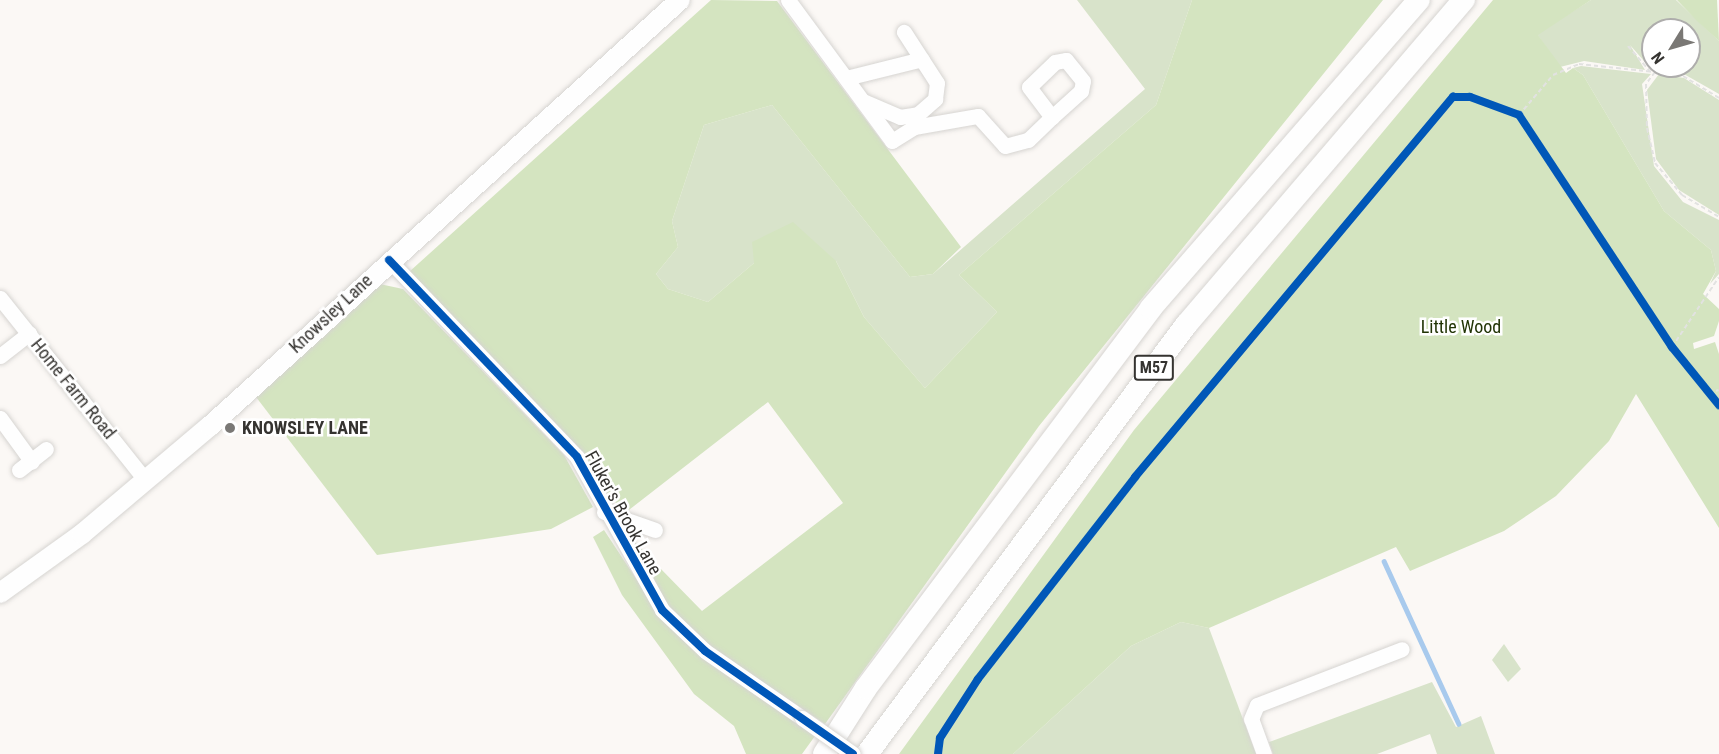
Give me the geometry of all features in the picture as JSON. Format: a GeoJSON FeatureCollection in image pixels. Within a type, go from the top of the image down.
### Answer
{"type":"FeatureCollection","features":[{"type":"Feature","properties":{"kind":"highway","name":"M57"},"geometry":{"type":"LineString","coordinates":[[824,754],[866,688],[1151,308],[1419,0]]}},
{"type":"Feature","properties":{"kind":"highway","name":"M57"},"geometry":{"type":"LineString","coordinates":[[867,754],[1186,325],[1464,0]]}},
{"type":"Feature","properties":{"kind":"main road","name":"Knowsley Lane"},"geometry":{"type":"LineString","coordinates":[[0,593],[146,480],[680,0]]}},
{"type":"Feature","properties":{"kind":"street"},"geometry":{"type":"LineString","coordinates":[[788,0],[892,141],[914,127],[978,116],[1005,146],[1016,146],[1052,117]]}},
{"type":"Feature","properties":{"kind":"street"},"geometry":{"type":"LineString","coordinates":[[861,100],[900,117],[925,110],[938,88],[922,58],[904,32]]}},
{"type":"Feature","properties":{"kind":"street"},"geometry":{"type":"LineString","coordinates":[[846,78],[922,58]]}},
{"type":"Feature","properties":{"kind":"street","name":"Fluker's Brook Lane"},"geometry":{"type":"LineString","coordinates":[[389,260],[576,457],[604,512],[662,610],[705,651],[853,754]]}},
{"type":"Feature","properties":{"kind":"street","name":"Home Farm Road"},"geometry":{"type":"LineString","coordinates":[[0,298],[146,480]]}},
{"type":"Feature","properties":{"kind":"street"},"geometry":{"type":"LineString","coordinates":[[0,356],[29,333]]}},
{"type":"Feature","properties":{"kind":"street"},"geometry":{"type":"LineString","coordinates":[[0,418],[25,466],[46,449]]}},
{"type":"Feature","properties":{"kind":"street"},"geometry":{"type":"LineString","coordinates":[[604,512],[655,530]]}},
{"type":"Feature","properties":{"kind":"street"},"geometry":{"type":"LineString","coordinates":[[1264,754],[1251,718],[1257,705],[1402,648]]}},
{"type":"Feature","properties":{"kind":"path"},"geometry":{"type":"LineString","coordinates":[[1628,46],[1641,59]]}},
{"type":"Feature","properties":{"kind":"path"},"geometry":{"type":"LineString","coordinates":[[1519,115],[1547,81],[1579,64],[1641,71]]}},
{"type":"Feature","properties":{"kind":"path"},"geometry":{"type":"LineString","coordinates":[[1651,78],[1645,91],[1655,163],[1682,195],[1719,217]]}},
{"type":"Feature","properties":{"kind":"path"},"geometry":{"type":"LineString","coordinates":[[1686,78],[1719,98]]}},
{"type":"Feature","properties":{"kind":"path"},"geometry":{"type":"LineString","coordinates":[[1509,112],[1519,115],[1525,123]]}},
{"type":"Feature","properties":{"kind":"path"},"geometry":{"type":"LineString","coordinates":[[1672,347],[1719,277]]}},
{"type":"Feature","properties":{"kind":"path"},"geometry":{"type":"LineString","coordinates":[[1666,337],[1679,356]]}},
{"type":"Feature","properties":{"kind":"path"},"geometry":{"type":"LineString","coordinates":[[1702,384],[1719,405]]}},
{"type":"Feature","properties":{"kind":"path"},"geometry":{"type":"LineString","coordinates":[[1709,393],[1719,390]]}},
{"type":"Feature","properties":{"kind":"green space"},"geometry":{"type":"Polygon","coordinates":[[[711,0],[777,1],[961,247],[933,274],[910,277],[772,105],[704,125],[672,221],[678,247],[656,274],[668,289],[708,302],[754,263],[752,242],[793,222],[836,261],[864,317],[925,388],[997,312],[959,275],[1156,105],[1192,0],[1383,0],[1039,426],[825,724],[707,645],[660,598],[617,524],[702,611],[843,503],[768,402],[625,513],[409,272],[711,0]]]}},
{"type":"Feature","properties":{"kind":"green space"},"geometry":{"type":"Polygon","coordinates":[[[1077,0],[1192,0],[1156,105],[959,275],[997,312],[925,388],[864,317],[836,261],[754,263],[708,302],[668,289],[656,274],[678,247],[672,221],[704,125],[772,105],[910,277],[933,274],[1145,89],[1077,0]]]}},
{"type":"Feature","properties":{"kind":"green space","name":"Little Wood"},"geometry":{"type":"Polygon","coordinates":[[[1493,0],[1591,0],[1538,35],[1566,73],[1573,68],[1583,75],[1664,211],[1711,250],[1716,271],[1703,294],[1719,309],[1719,321],[1714,336],[1693,343],[1694,349],[1715,342],[1719,354],[1719,528],[1636,394],[1609,441],[1556,496],[1504,531],[1410,571],[1396,547],[1209,628],[1181,622],[1131,646],[1013,754],[942,754],[943,742],[936,742],[935,754],[899,754],[1134,430],[1493,0]]]}},
{"type":"Feature","properties":{"kind":"green space"},"geometry":{"type":"Polygon","coordinates":[[[1591,0],[1676,0],[1695,18],[1641,18],[1641,58],[1630,45],[1641,63],[1641,69],[1584,61],[1560,67],[1537,34],[1591,0]]]}},
{"type":"Feature","properties":{"kind":"green space"},"geometry":{"type":"Polygon","coordinates":[[[1677,0],[1717,0],[1719,41],[1701,25],[1701,18],[1694,18],[1677,0]]]}},
{"type":"Feature","properties":{"kind":"green space"},"geometry":{"type":"Polygon","coordinates":[[[1701,24],[1719,41],[1719,94],[1691,78],[1701,78],[1701,24]]]}},
{"type":"Feature","properties":{"kind":"green space"},"geometry":{"type":"Polygon","coordinates":[[[1581,66],[1641,73],[1641,78],[1647,78],[1642,84],[1654,166],[1683,202],[1719,220],[1719,274],[1710,284],[1716,271],[1711,250],[1664,211],[1583,75],[1573,68],[1581,66]]]}},
{"type":"Feature","properties":{"kind":"green space"},"geometry":{"type":"Polygon","coordinates":[[[1656,78],[1684,78],[1719,100],[1719,215],[1679,190],[1656,159],[1647,90],[1656,78]]]}},
{"type":"Feature","properties":{"kind":"green space"},"geometry":{"type":"Polygon","coordinates":[[[375,283],[403,289],[564,455],[593,507],[551,529],[377,555],[256,397],[375,283]]]}},
{"type":"Feature","properties":{"kind":"green space"},"geometry":{"type":"Polygon","coordinates":[[[604,530],[656,609],[699,654],[815,736],[802,754],[746,754],[734,726],[694,694],[622,595],[593,537],[604,530]]]}},
{"type":"Feature","properties":{"kind":"green space"},"geometry":{"type":"Polygon","coordinates":[[[1181,622],[1209,628],[1256,754],[1013,754],[1131,646],[1181,622]]]}},
{"type":"Feature","properties":{"kind":"green space"},"geometry":{"type":"Polygon","coordinates":[[[1504,644],[1521,669],[1508,682],[1492,660],[1504,644]]]}},
{"type":"Feature","properties":{"kind":"green space"},"geometry":{"type":"Polygon","coordinates":[[[1432,682],[1456,727],[1481,716],[1495,754],[1437,754],[1430,734],[1377,754],[1273,754],[1269,742],[1432,682]]]}},
{"type":"Feature","properties":{"kind":"waterway"},"geometry":{"type":"LineString","coordinates":[[1384,561],[1459,724]]}},
{"type":"Feature","properties":{"kind":"cycle path"},"geometry":{"type":"LineString","coordinates":[[938,754],[940,738],[978,679],[1135,477],[1453,97],[1470,97],[1519,115],[1672,347],[1719,405]]}},
{"type":"Feature","properties":{"kind":"cycle path"},"geometry":{"type":"LineString","coordinates":[[389,260],[577,457],[662,610],[705,651],[853,754]]}},
{"type":"Feature","properties":{"kind":"place","name":"KNOWSLEY LANE"},"geometry":{"type":"Point","coordinates":[230,428]}}]}
